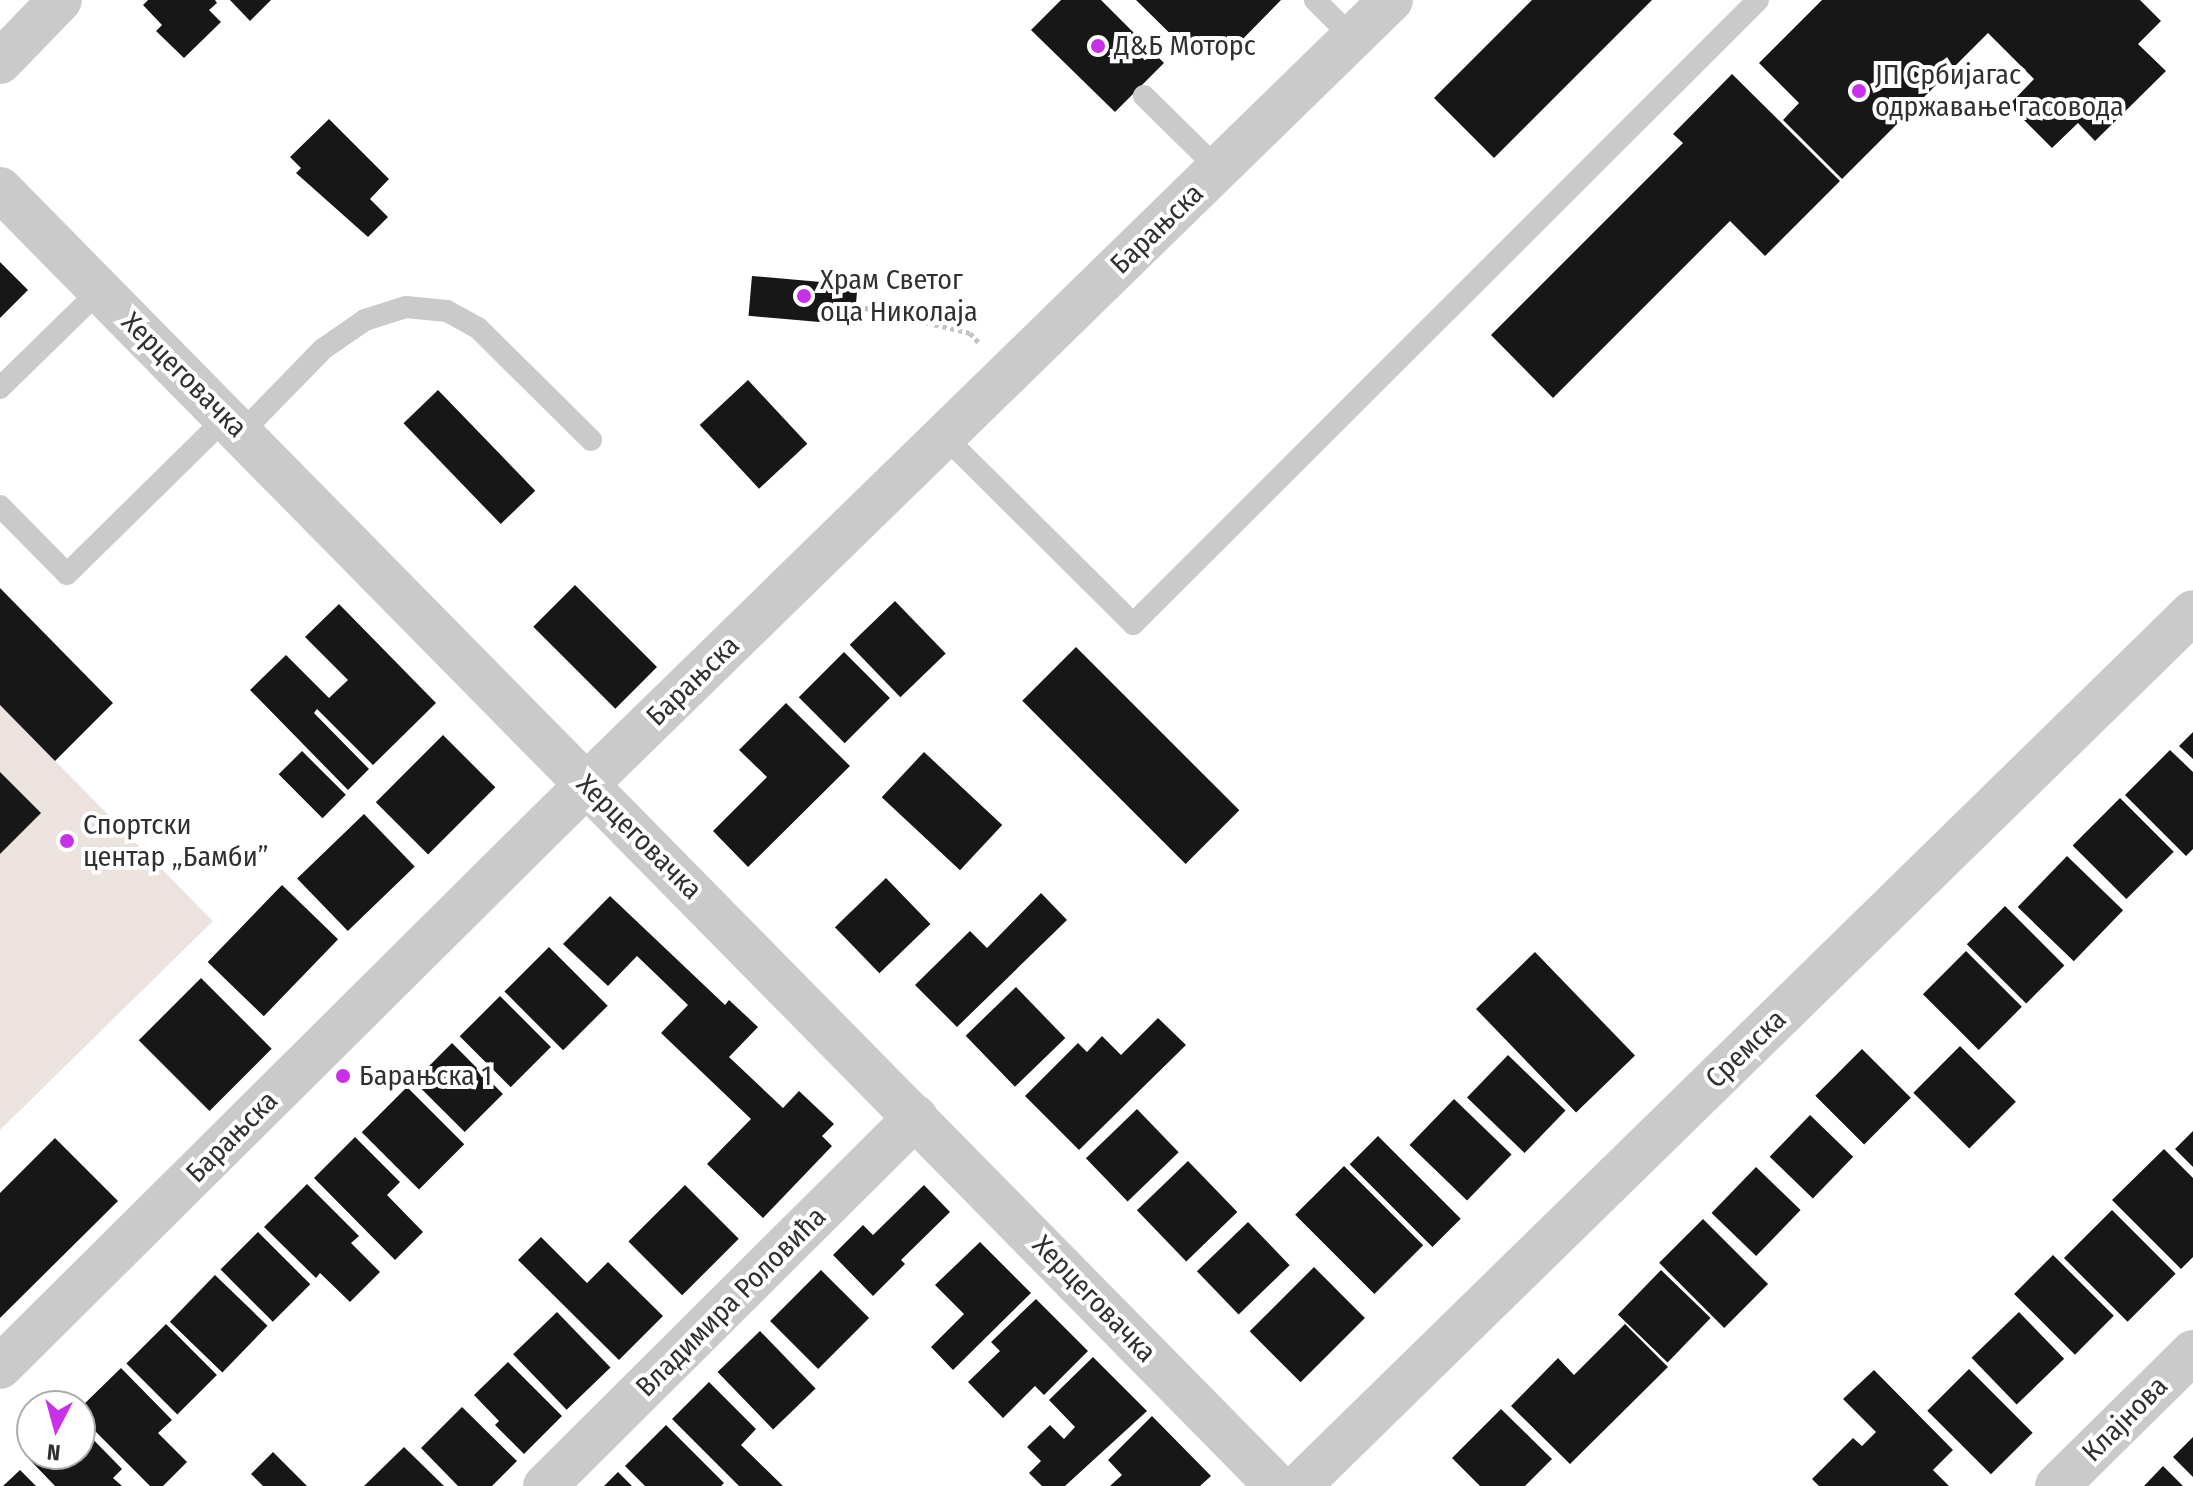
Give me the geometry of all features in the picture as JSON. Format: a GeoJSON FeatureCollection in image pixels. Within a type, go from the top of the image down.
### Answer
{"type":"FeatureCollection","features":[{"type":"Feature","properties":{"kind":"street"},"geometry":{"type":"LineString","coordinates":[[0,62],[60,0]]}},
{"type":"Feature","properties":{"kind":"street","name":"Барањска"},"geometry":{"type":"LineString","coordinates":[[0,1367],[587,784],[1391,0]]}},
{"type":"Feature","properties":{"kind":"street","name":"Херцеговачка"},"geometry":{"type":"LineString","coordinates":[[0,189],[1277,1486]]}},
{"type":"Feature","properties":{"kind":"street","name":"Сремска"},"geometry":{"type":"LineString","coordinates":[[1299,1486],[2193,612]]}},
{"type":"Feature","properties":{"kind":"street","name":"Владимира Роловића"},"geometry":{"type":"LineString","coordinates":[[545,1486],[916,1117]]}},
{"type":"Feature","properties":{"kind":"street","name":"Клајнова"},"geometry":{"type":"LineString","coordinates":[[2057,1486],[2193,1352]]}},
{"type":"Feature","properties":{"kind":"lane"},"geometry":{"type":"LineString","coordinates":[[1315,0],[1353,38]]}},
{"type":"Feature","properties":{"kind":"lane"},"geometry":{"type":"LineString","coordinates":[[945,437],[1133,624],[1758,0]]}},
{"type":"Feature","properties":{"kind":"lane"},"geometry":{"type":"LineString","coordinates":[[1144,96],[1218,169]]}},
{"type":"Feature","properties":{"kind":"lane"},"geometry":{"type":"LineString","coordinates":[[0,388],[100,290]]}},
{"type":"Feature","properties":{"kind":"lane"},"geometry":{"type":"LineString","coordinates":[[0,506],[67,574],[323,349],[365,320],[406,307],[447,311],[478,328],[591,440]]}},
{"type":"Feature","properties":{"kind":"path"},"geometry":{"type":"LineString","coordinates":[[857,306],[970,333],[1009,375]]}},
{"type":"Feature","properties":{"kind":"shaded area","name":"Спортски центар „Бамби”"},"geometry":{"type":"Polygon","coordinates":[[[0,705],[213,921],[0,1130],[0,705]]]}},
{"type":"Feature","properties":{"kind":"building"},"geometry":{"type":"Polygon","coordinates":[[[148,0],[215,0],[217,3],[209,10],[221,22],[184,58],[156,31],[162,25],[143,5],[148,0]]]}},
{"type":"Feature","properties":{"kind":"building"},"geometry":{"type":"Polygon","coordinates":[[[230,0],[271,0],[250,21],[230,0]]]}},
{"type":"Feature","properties":{"kind":"building","name":"Д&Б Моторс"},"geometry":{"type":"Polygon","coordinates":[[[1061,0],[1101,0],[1164,63],[1115,112],[1031,30],[1061,0]]]}},
{"type":"Feature","properties":{"kind":"building"},"geometry":{"type":"Polygon","coordinates":[[[1136,0],[1281,0],[1230,52],[1217,38],[1196,59],[1136,0]]]}},
{"type":"Feature","properties":{"kind":"building"},"geometry":{"type":"Polygon","coordinates":[[[1532,0],[1652,0],[1494,158],[1434,98],[1532,0]]]}},
{"type":"Feature","properties":{"kind":"building","name":"ЈП Србијагас одржавање гасовода"},"geometry":{"type":"Polygon","coordinates":[[[1822,0],[2140,0],[2161,21],[2138,44],[2166,71],[2095,141],[2078,123],[2052,148],[2009,105],[2034,79],[1988,33],[1842,179],[1783,120],[1799,103],[1759,63],[1822,0]]]}},
{"type":"Feature","properties":{"kind":"building"},"geometry":{"type":"Polygon","coordinates":[[[1732,74],[1840,181],[1765,256],[1730,221],[1553,398],[1491,335],[1683,143],[1673,134],[1732,74]]]}},
{"type":"Feature","properties":{"kind":"building"},"geometry":{"type":"Polygon","coordinates":[[[329,119],[389,179],[370,199],[388,217],[368,237],[296,173],[301,168],[290,157],[329,119]]]}},
{"type":"Feature","properties":{"kind":"building"},"geometry":{"type":"Polygon","coordinates":[[[0,262],[28,290],[0,318],[0,262]]]}},
{"type":"Feature","properties":{"kind":"building","name":"Храм Светог оца Николаја"},"geometry":{"type":"Polygon","coordinates":[[[752,276],[858,285],[854,325],[749,316],[752,276]]]}},
{"type":"Feature","properties":{"kind":"building"},"geometry":{"type":"Polygon","coordinates":[[[748,380],[807,444],[759,489],[700,425],[748,380]]]}},
{"type":"Feature","properties":{"kind":"building"},"geometry":{"type":"Polygon","coordinates":[[[438,390],[535,491],[501,524],[403,423],[438,390]]]}},
{"type":"Feature","properties":{"kind":"building"},"geometry":{"type":"Polygon","coordinates":[[[575,585],[657,667],[615,709],[533,627],[575,585]]]}},
{"type":"Feature","properties":{"kind":"building"},"geometry":{"type":"Polygon","coordinates":[[[0,588],[113,703],[55,761],[0,705],[0,588]]]}},
{"type":"Feature","properties":{"kind":"building"},"geometry":{"type":"Polygon","coordinates":[[[895,601],[946,654],[900,697],[850,645],[895,601]]]}},
{"type":"Feature","properties":{"kind":"building"},"geometry":{"type":"Polygon","coordinates":[[[339,604],[436,703],[373,765],[317,709],[314,713],[369,769],[348,790],[250,690],[286,655],[329,698],[348,680],[305,637],[339,604]]]}},
{"type":"Feature","properties":{"kind":"building"},"geometry":{"type":"Polygon","coordinates":[[[1076,647],[1239,810],[1186,864],[1022,701],[1076,647]]]}},
{"type":"Feature","properties":{"kind":"building"},"geometry":{"type":"Polygon","coordinates":[[[844,652],[890,698],[845,743],[799,697],[844,652]]]}},
{"type":"Feature","properties":{"kind":"building"},"geometry":{"type":"Polygon","coordinates":[[[786,703],[850,766],[748,867],[713,831],[767,777],[739,750],[786,703]]]}},
{"type":"Feature","properties":{"kind":"building"},"geometry":{"type":"Polygon","coordinates":[[[2193,732],[2193,759],[2179,746],[2193,732]]]}},
{"type":"Feature","properties":{"kind":"building"},"geometry":{"type":"Polygon","coordinates":[[[443,735],[495,787],[428,855],[376,802],[443,735]]]}},
{"type":"Feature","properties":{"kind":"building"},"geometry":{"type":"Polygon","coordinates":[[[2170,750],[2193,772],[2193,849],[2186,856],[2125,795],[2170,750]]]}},
{"type":"Feature","properties":{"kind":"building"},"geometry":{"type":"Polygon","coordinates":[[[302,751],[346,795],[323,818],[279,774],[302,751]]]}},
{"type":"Feature","properties":{"kind":"building"},"geometry":{"type":"Polygon","coordinates":[[[924,752],[1002,825],[960,870],[882,797],[924,752]]]}},
{"type":"Feature","properties":{"kind":"building"},"geometry":{"type":"Polygon","coordinates":[[[0,772],[41,813],[0,854],[0,772]]]}},
{"type":"Feature","properties":{"kind":"building"},"geometry":{"type":"Polygon","coordinates":[[[2120,798],[2174,852],[2126,899],[2073,845],[2120,798]]]}},
{"type":"Feature","properties":{"kind":"building"},"geometry":{"type":"Polygon","coordinates":[[[364,814],[415,867],[348,931],[297,879],[364,814]]]}},
{"type":"Feature","properties":{"kind":"building"},"geometry":{"type":"Polygon","coordinates":[[[2067,856],[2123,910],[2074,961],[2018,907],[2067,856]]]}},
{"type":"Feature","properties":{"kind":"building"},"geometry":{"type":"Polygon","coordinates":[[[886,878],[930,924],[879,973],[835,927],[886,878]]]}},
{"type":"Feature","properties":{"kind":"building"},"geometry":{"type":"Polygon","coordinates":[[[282,885],[338,939],[264,1016],[208,962],[282,885]]]}},
{"type":"Feature","properties":{"kind":"building"},"geometry":{"type":"Polygon","coordinates":[[[1041,893],[1067,920],[957,1027],[915,985],[970,931],[987,948],[1041,893]]]}},
{"type":"Feature","properties":{"kind":"building"},"geometry":{"type":"Polygon","coordinates":[[[610,896],[725,1005],[729,1000],[758,1027],[729,1057],[783,1108],[799,1091],[834,1124],[822,1136],[832,1146],[763,1218],[707,1164],[751,1119],[661,1033],[688,1005],[637,956],[608,986],[563,944],[610,896]]]}},
{"type":"Feature","properties":{"kind":"building"},"geometry":{"type":"Polygon","coordinates":[[[2005,906],[2064,965],[2026,1004],[1967,944],[2005,906]]]}},
{"type":"Feature","properties":{"kind":"building"},"geometry":{"type":"Polygon","coordinates":[[[549,947],[608,1006],[563,1050],[504,992],[549,947]]]}},
{"type":"Feature","properties":{"kind":"building"},"geometry":{"type":"Polygon","coordinates":[[[1966,951],[2022,1007],[1979,1050],[1923,994],[1966,951]]]}},
{"type":"Feature","properties":{"kind":"building"},"geometry":{"type":"Polygon","coordinates":[[[1535,952],[1635,1056],[1576,1113],[1476,1009],[1535,952]]]}},
{"type":"Feature","properties":{"kind":"building"},"geometry":{"type":"Polygon","coordinates":[[[201,978],[272,1049],[209,1111],[139,1040],[201,978]]]}},
{"type":"Feature","properties":{"kind":"building"},"geometry":{"type":"Polygon","coordinates":[[[1016,987],[1065,1038],[1015,1087],[966,1036],[1016,987]]]}},
{"type":"Feature","properties":{"kind":"building"},"geometry":{"type":"Polygon","coordinates":[[[500,996],[551,1047],[511,1087],[460,1036],[500,996]]]}},
{"type":"Feature","properties":{"kind":"building"},"geometry":{"type":"Polygon","coordinates":[[[1158,1018],[1186,1045],[1079,1150],[1025,1096],[1078,1043],[1087,1052],[1102,1036],[1121,1055],[1158,1018]]]}},
{"type":"Feature","properties":{"kind":"building"},"geometry":{"type":"Polygon","coordinates":[[[452,1043],[503,1094],[465,1132],[414,1081],[452,1043]]]}},
{"type":"Feature","properties":{"kind":"building"},"geometry":{"type":"Polygon","coordinates":[[[1960,1046],[2016,1102],[1969,1149],[1913,1093],[1960,1046]]]}},
{"type":"Feature","properties":{"kind":"building"},"geometry":{"type":"Polygon","coordinates":[[[1862,1049],[1911,1098],[1864,1144],[1815,1096],[1862,1049]]]}},
{"type":"Feature","properties":{"kind":"building"},"geometry":{"type":"Polygon","coordinates":[[[1508,1055],[1566,1111],[1525,1153],[1467,1097],[1508,1055]]]}},
{"type":"Feature","properties":{"kind":"building"},"geometry":{"type":"Polygon","coordinates":[[[407,1087],[464,1144],[419,1190],[362,1132],[407,1087]]]}},
{"type":"Feature","properties":{"kind":"building"},"geometry":{"type":"Polygon","coordinates":[[[1454,1099],[1512,1155],[1467,1201],[1410,1145],[1454,1099]]]}},
{"type":"Feature","properties":{"kind":"building"},"geometry":{"type":"Polygon","coordinates":[[[1137,1109],[1179,1152],[1128,1201],[1086,1158],[1137,1109]]]}},
{"type":"Feature","properties":{"kind":"building"},"geometry":{"type":"Polygon","coordinates":[[[1810,1115],[1853,1157],[1813,1198],[1770,1157],[1810,1115]]]}},
{"type":"Feature","properties":{"kind":"building"},"geometry":{"type":"Polygon","coordinates":[[[2193,1131],[2193,1167],[2175,1149],[2193,1131]]]}},
{"type":"Feature","properties":{"kind":"building"},"geometry":{"type":"Polygon","coordinates":[[[1378,1136],[1461,1219],[1432,1247],[1350,1164],[1378,1136]]]}},
{"type":"Feature","properties":{"kind":"building"},"geometry":{"type":"Polygon","coordinates":[[[355,1137],[400,1182],[387,1195],[423,1232],[395,1260],[314,1178],[355,1137]]]}},
{"type":"Feature","properties":{"kind":"building"},"geometry":{"type":"Polygon","coordinates":[[[55,1138],[118,1201],[0,1318],[0,1193],[55,1138]]]}},
{"type":"Feature","properties":{"kind":"building"},"geometry":{"type":"Polygon","coordinates":[[[2164,1149],[2193,1178],[2193,1257],[2181,1269],[2112,1200],[2164,1149]]]}},
{"type":"Feature","properties":{"kind":"building"},"geometry":{"type":"Polygon","coordinates":[[[1188,1161],[1237,1212],[1186,1261],[1137,1210],[1188,1161]]]}},
{"type":"Feature","properties":{"kind":"building"},"geometry":{"type":"Polygon","coordinates":[[[1344,1166],[1423,1245],[1374,1294],[1295,1215],[1344,1166]]]}},
{"type":"Feature","properties":{"kind":"building"},"geometry":{"type":"Polygon","coordinates":[[[1756,1167],[1801,1210],[1756,1256],[1712,1213],[1756,1167]]]}},
{"type":"Feature","properties":{"kind":"building"},"geometry":{"type":"Polygon","coordinates":[[[307,1184],[359,1236],[351,1243],[380,1272],[350,1302],[320,1273],[316,1278],[264,1227],[307,1184]]]}},
{"type":"Feature","properties":{"kind":"building"},"geometry":{"type":"Polygon","coordinates":[[[685,1185],[739,1239],[682,1295],[628,1242],[685,1185]]]}},
{"type":"Feature","properties":{"kind":"building"},"geometry":{"type":"Polygon","coordinates":[[[924,1185],[950,1212],[901,1260],[905,1264],[873,1296],[833,1255],[863,1225],[873,1235],[924,1185]]]}},
{"type":"Feature","properties":{"kind":"building"},"geometry":{"type":"Polygon","coordinates":[[[2112,1210],[2176,1274],[2128,1322],[2064,1258],[2112,1210]]]}},
{"type":"Feature","properties":{"kind":"building"},"geometry":{"type":"Polygon","coordinates":[[[1703,1219],[1768,1284],[1724,1328],[1659,1263],[1703,1219]]]}},
{"type":"Feature","properties":{"kind":"building"},"geometry":{"type":"Polygon","coordinates":[[[1248,1222],[1290,1265],[1239,1314],[1197,1271],[1248,1222]]]}},
{"type":"Feature","properties":{"kind":"building"},"geometry":{"type":"Polygon","coordinates":[[[258,1232],[310,1284],[273,1322],[221,1269],[258,1232]]]}},
{"type":"Feature","properties":{"kind":"building"},"geometry":{"type":"Polygon","coordinates":[[[541,1237],[587,1283],[608,1262],[663,1316],[619,1360],[518,1260],[541,1237]]]}},
{"type":"Feature","properties":{"kind":"building"},"geometry":{"type":"Polygon","coordinates":[[[980,1242],[1031,1293],[953,1370],[931,1347],[964,1314],[935,1285],[980,1242]]]}},
{"type":"Feature","properties":{"kind":"building"},"geometry":{"type":"Polygon","coordinates":[[[2053,1255],[2114,1316],[2075,1355],[2014,1294],[2053,1255]]]}},
{"type":"Feature","properties":{"kind":"building"},"geometry":{"type":"Polygon","coordinates":[[[1314,1267],[1365,1318],[1301,1382],[1250,1331],[1314,1267]]]}},
{"type":"Feature","properties":{"kind":"building"},"geometry":{"type":"Polygon","coordinates":[[[821,1270],[869,1318],[818,1369],[770,1321],[821,1270]]]}},
{"type":"Feature","properties":{"kind":"building"},"geometry":{"type":"Polygon","coordinates":[[[1661,1270],[1711,1318],[1668,1363],[1618,1315],[1661,1270]]]}},
{"type":"Feature","properties":{"kind":"building"},"geometry":{"type":"Polygon","coordinates":[[[215,1275],[268,1326],[222,1372],[170,1322],[215,1275]]]}},
{"type":"Feature","properties":{"kind":"building"},"geometry":{"type":"Polygon","coordinates":[[[1036,1299],[1088,1351],[1044,1395],[1035,1386],[1003,1418],[968,1382],[1000,1351],[991,1342],[1036,1299]]]}},
{"type":"Feature","properties":{"kind":"building"},"geometry":{"type":"Polygon","coordinates":[[[557,1312],[610,1367],[567,1410],[513,1354],[557,1312]]]}},
{"type":"Feature","properties":{"kind":"building"},"geometry":{"type":"Polygon","coordinates":[[[2019,1312],[2064,1359],[2017,1405],[1972,1358],[2019,1312]]]}},
{"type":"Feature","properties":{"kind":"building"},"geometry":{"type":"Polygon","coordinates":[[[166,1324],[217,1375],[177,1415],[126,1364],[166,1324]]]}},
{"type":"Feature","properties":{"kind":"building"},"geometry":{"type":"Polygon","coordinates":[[[1625,1324],[1668,1367],[1570,1464],[1511,1406],[1558,1358],[1574,1375],[1625,1324]]]}},
{"type":"Feature","properties":{"kind":"building"},"geometry":{"type":"Polygon","coordinates":[[[760,1331],[816,1389],[773,1430],[718,1372],[760,1331]]]}},
{"type":"Feature","properties":{"kind":"building"},"geometry":{"type":"Polygon","coordinates":[[[1093,1357],[1147,1411],[1065,1486],[1042,1486],[1029,1473],[1041,1461],[1027,1447],[1050,1425],[1064,1439],[1075,1427],[1049,1400],[1093,1357]]]}},
{"type":"Feature","properties":{"kind":"building"},"geometry":{"type":"Polygon","coordinates":[[[508,1362],[562,1416],[524,1454],[495,1425],[499,1421],[474,1395],[508,1362]]]}},
{"type":"Feature","properties":{"kind":"building"},"geometry":{"type":"Polygon","coordinates":[[[121,1368],[172,1420],[158,1433],[187,1462],[163,1486],[150,1486],[96,1432],[96,1392],[121,1368]]]}},
{"type":"Feature","properties":{"kind":"building"},"geometry":{"type":"Polygon","coordinates":[[[1969,1369],[2033,1433],[1991,1474],[1927,1411],[1969,1369]]]}},
{"type":"Feature","properties":{"kind":"building"},"geometry":{"type":"Polygon","coordinates":[[[1874,1370],[1953,1450],[1933,1470],[1949,1486],[1819,1486],[1812,1479],[1853,1438],[1862,1446],[1876,1432],[1843,1399],[1874,1370]]]}},
{"type":"Feature","properties":{"kind":"building"},"geometry":{"type":"Polygon","coordinates":[[[709,1382],[756,1429],[741,1445],[783,1486],[739,1486],[672,1419],[709,1382]]]}},
{"type":"Feature","properties":{"kind":"building"},"geometry":{"type":"Polygon","coordinates":[[[462,1407],[517,1461],[492,1486],[458,1486],[421,1448],[462,1407]]]}},
{"type":"Feature","properties":{"kind":"building"},"geometry":{"type":"Polygon","coordinates":[[[1501,1409],[1552,1459],[1525,1486],[1480,1486],[1452,1458],[1501,1409]]]}},
{"type":"Feature","properties":{"kind":"building"},"geometry":{"type":"Polygon","coordinates":[[[1152,1416],[1211,1476],[1200,1486],[1110,1486],[1122,1475],[1108,1460],[1152,1416]]]}},
{"type":"Feature","properties":{"kind":"building"},"geometry":{"type":"Polygon","coordinates":[[[666,1425],[724,1483],[721,1486],[645,1486],[625,1466],[666,1425]]]}},
{"type":"Feature","properties":{"kind":"building"},"geometry":{"type":"Polygon","coordinates":[[[2193,1437],[2193,1477],[2173,1457],[2193,1437]]]}},
{"type":"Feature","properties":{"kind":"building"},"geometry":{"type":"Polygon","coordinates":[[[96,1442],[122,1469],[113,1478],[122,1486],[55,1486],[40,1470],[96,1470],[96,1442]]]}},
{"type":"Feature","properties":{"kind":"building"},"geometry":{"type":"Polygon","coordinates":[[[404,1447],[444,1486],[364,1486],[404,1447]]]}},
{"type":"Feature","properties":{"kind":"building"},"geometry":{"type":"Polygon","coordinates":[[[273,1452],[307,1486],[263,1486],[251,1474],[273,1452]]]}},
{"type":"Feature","properties":{"kind":"building"},"geometry":{"type":"Polygon","coordinates":[[[2163,1466],[2183,1486],[2144,1486],[2163,1466]]]}},
{"type":"Feature","properties":{"kind":"building"},"geometry":{"type":"Polygon","coordinates":[[[20,1470],[36,1486],[3,1486],[20,1470]]]}},
{"type":"Feature","properties":{"kind":"building"},"geometry":{"type":"Polygon","coordinates":[[[618,1472],[632,1486],[604,1486],[618,1472]]]}},
{"type":"Feature","properties":{"kind":"place","name":"Д&Б Моторс"},"geometry":{"type":"Point","coordinates":[1098,46]}},
{"type":"Feature","properties":{"kind":"place","name":"ЈП Србијагас одржавање гасовода"},"geometry":{"type":"Point","coordinates":[1859,91]}},
{"type":"Feature","properties":{"kind":"place","name":"Храм Светог оца Николаја"},"geometry":{"type":"Point","coordinates":[804,296]}},
{"type":"Feature","properties":{"kind":"place","name":"Спортски центар „Бамби”"},"geometry":{"type":"Point","coordinates":[67,841]}},
{"type":"Feature","properties":{"kind":"place","name":"Барањска 1"},"geometry":{"type":"Point","coordinates":[343,1076]}}]}
